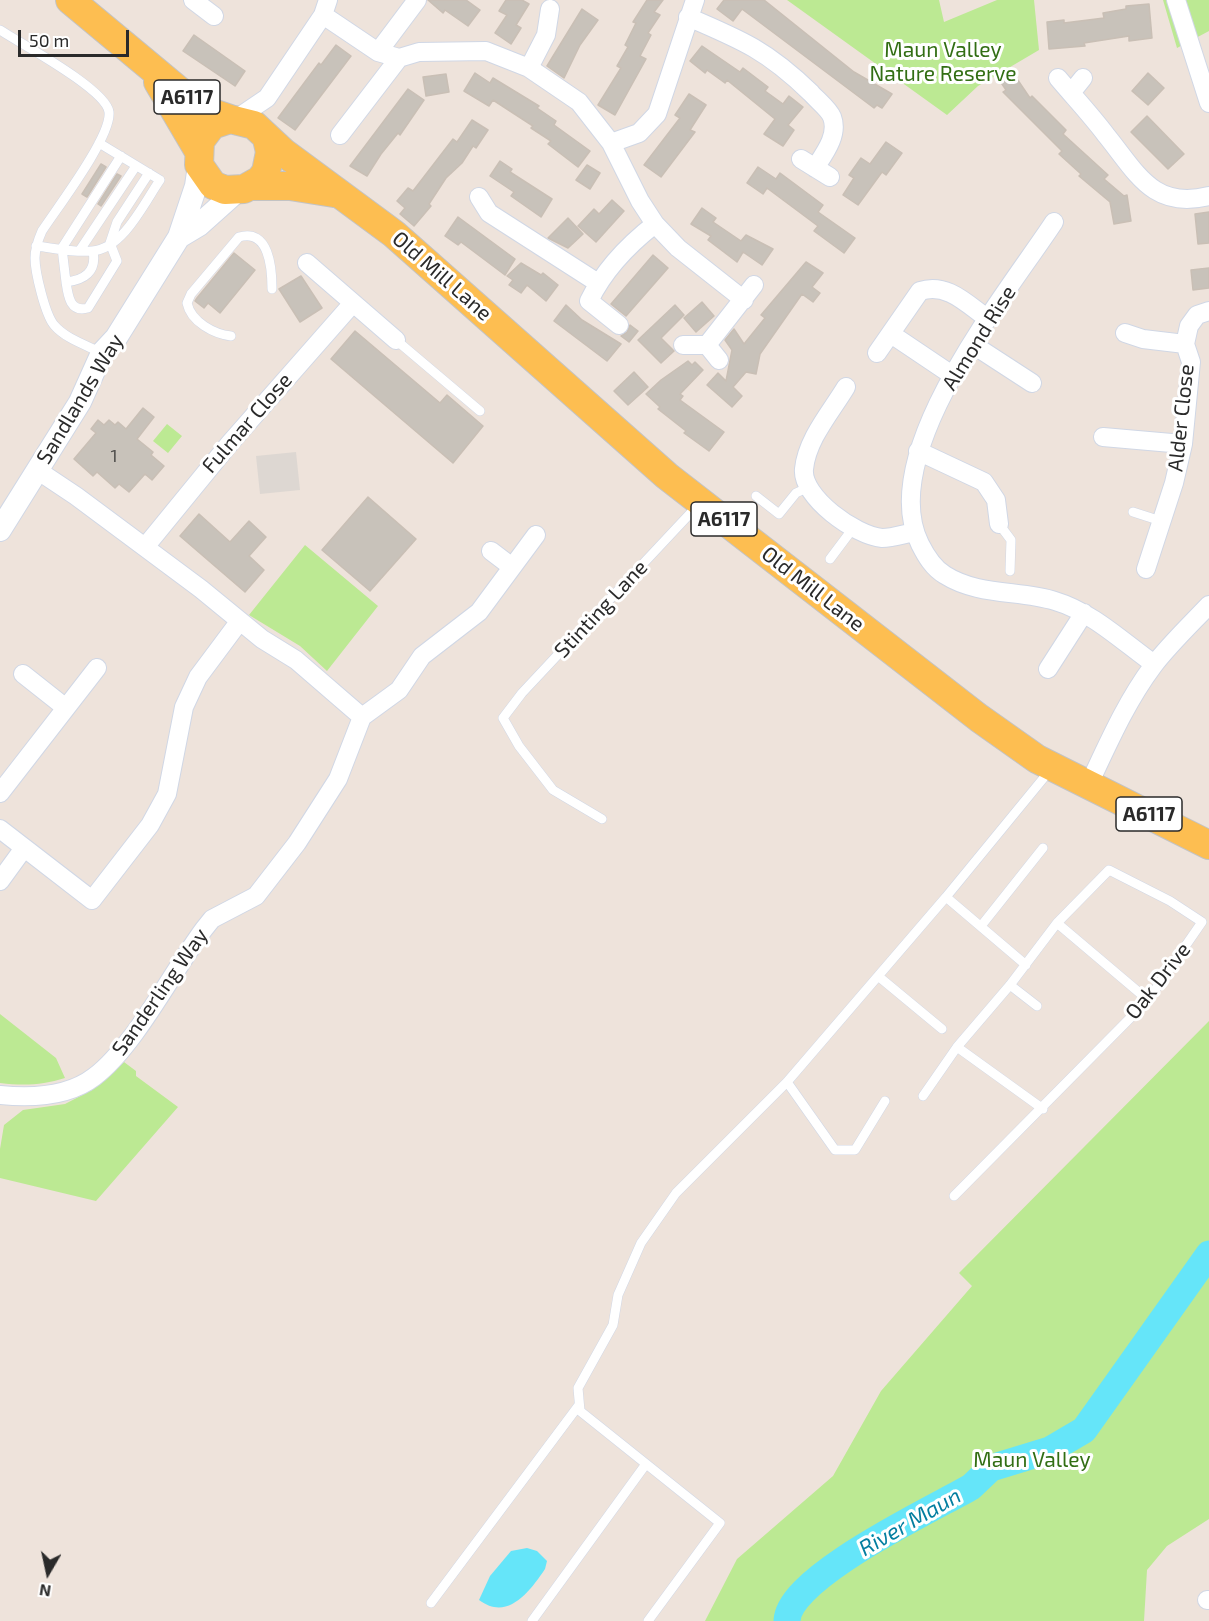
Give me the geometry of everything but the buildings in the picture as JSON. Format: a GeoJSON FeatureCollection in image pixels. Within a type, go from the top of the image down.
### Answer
{"type":"FeatureCollection","features":[{"type":"Feature","properties":{"kind":"main road","name":"Old Mill Lane"},"geometry":{"type":"LineString","coordinates":[[70,0],[201,109],[254,125],[339,194],[394,234],[667,476],[980,718],[1037,759],[1209,845]]}},
{"type":"Feature","properties":{"kind":"main road","name":"Old Mill Lane"},"geometry":{"type":"LineString","coordinates":[[149,67],[213,185],[225,190],[290,186],[339,194]]}},
{"type":"Feature","properties":{"kind":"main road","name":"A6117"},"geometry":{"type":"LineString","coordinates":[[198,158],[205,132],[212,126],[233,119]]}},
{"type":"Feature","properties":{"kind":"main road"},"geometry":{"type":"LineString","coordinates":[[244,188],[266,172],[269,163],[265,136]]}},
{"type":"Feature","properties":{"kind":"street"},"geometry":{"type":"LineString","coordinates":[[193,0],[214,16]]}},
{"type":"Feature","properties":{"kind":"street"},"geometry":{"type":"LineString","coordinates":[[378,52],[417,0]]}},
{"type":"Feature","properties":{"kind":"street"},"geometry":{"type":"LineString","coordinates":[[1176,0],[1209,103]]}},
{"type":"Feature","properties":{"kind":"street"},"geometry":{"type":"LineString","coordinates":[[233,119],[267,98],[325,7],[378,52],[399,58],[419,52],[486,51],[529,68],[579,102],[610,143],[640,201],[655,224],[678,248],[749,292],[707,345]]}},
{"type":"Feature","properties":{"kind":"street"},"geometry":{"type":"LineString","coordinates":[[610,143],[639,133],[657,114],[691,8],[766,53],[822,104],[832,117],[833,129],[831,141],[815,168]]}},
{"type":"Feature","properties":{"kind":"street"},"geometry":{"type":"LineString","coordinates":[[529,68],[546,35],[550,9]]}},
{"type":"Feature","properties":{"kind":"street"},"geometry":{"type":"LineString","coordinates":[[340,135],[399,58]]}},
{"type":"Feature","properties":{"kind":"street"},"geometry":{"type":"LineString","coordinates":[[1058,78],[1141,182],[1164,196],[1190,201],[1209,196]]}},
{"type":"Feature","properties":{"kind":"street"},"geometry":{"type":"LineString","coordinates":[[1071,93],[1083,78]]}},
{"type":"Feature","properties":{"kind":"street"},"geometry":{"type":"LineString","coordinates":[[265,136],[267,98]]}},
{"type":"Feature","properties":{"kind":"street"},"geometry":{"type":"LineString","coordinates":[[339,106],[353,118]]}},
{"type":"Feature","properties":{"kind":"street"},"geometry":{"type":"LineString","coordinates":[[179,237],[196,186],[198,158]]}},
{"type":"Feature","properties":{"kind":"street"},"geometry":{"type":"LineString","coordinates":[[179,237],[199,225],[244,188]]}},
{"type":"Feature","properties":{"kind":"street"},"geometry":{"type":"LineString","coordinates":[[479,197],[489,213],[598,283]]}},
{"type":"Feature","properties":{"kind":"street"},"geometry":{"type":"LineString","coordinates":[[619,325],[589,301],[598,283],[632,242],[655,224]]}},
{"type":"Feature","properties":{"kind":"street","name":"Almond Rise"},"geometry":{"type":"LineString","coordinates":[[1043,228],[952,375],[918,451],[912,471],[914,532],[928,559],[945,575],[970,585],[1055,601],[1084,613],[1154,664]]}},
{"type":"Feature","properties":{"kind":"street","name":"Sandlands Way"},"geometry":{"type":"LineString","coordinates":[[0,530],[80,402],[102,353],[116,338],[179,237]]}},
{"type":"Feature","properties":{"kind":"street"},"geometry":{"type":"LineString","coordinates":[[307,263],[396,340]]}},
{"type":"Feature","properties":{"kind":"street"},"geometry":{"type":"LineString","coordinates":[[877,353],[920,291],[931,287],[944,289],[988,319]]}},
{"type":"Feature","properties":{"kind":"street","name":"Fulmar Close"},"geometry":{"type":"LineString","coordinates":[[145,547],[243,427],[353,303]]}},
{"type":"Feature","properties":{"kind":"street","name":"Alder Close"},"geometry":{"type":"LineString","coordinates":[[1146,569],[1178,469],[1183,444],[1191,362],[1185,344],[1189,326],[1197,315],[1209,311]]}},
{"type":"Feature","properties":{"kind":"street"},"geometry":{"type":"LineString","coordinates":[[891,333],[952,375]]}},
{"type":"Feature","properties":{"kind":"street"},"geometry":{"type":"LineString","coordinates":[[1125,333],[1143,339],[1185,344]]}},
{"type":"Feature","properties":{"kind":"street"},"geometry":{"type":"LineString","coordinates":[[683,345],[707,345]]}},
{"type":"Feature","properties":{"kind":"street"},"geometry":{"type":"LineString","coordinates":[[707,345],[719,360]]}},
{"type":"Feature","properties":{"kind":"street"},"geometry":{"type":"LineString","coordinates":[[972,345],[1032,383]]}},
{"type":"Feature","properties":{"kind":"street"},"geometry":{"type":"LineString","coordinates":[[846,387],[808,449],[804,471],[807,488],[824,506],[863,533],[883,538],[914,532]]}},
{"type":"Feature","properties":{"kind":"street"},"geometry":{"type":"LineString","coordinates":[[1103,437],[1183,444]]}},
{"type":"Feature","properties":{"kind":"street"},"geometry":{"type":"LineString","coordinates":[[918,451],[984,482],[996,500],[999,524]]}},
{"type":"Feature","properties":{"kind":"street"},"geometry":{"type":"LineString","coordinates":[[37,470],[201,589],[239,622],[296,660],[363,717],[399,690],[422,656],[479,612],[536,535]]}},
{"type":"Feature","properties":{"kind":"street"},"geometry":{"type":"LineString","coordinates":[[491,551],[512,567]]}},
{"type":"Feature","properties":{"kind":"street"},"geometry":{"type":"LineString","coordinates":[[1089,784],[1117,724],[1154,664],[1209,605]]}},
{"type":"Feature","properties":{"kind":"street"},"geometry":{"type":"LineString","coordinates":[[1048,669],[1084,613]]}},
{"type":"Feature","properties":{"kind":"street"},"geometry":{"type":"LineString","coordinates":[[0,830],[92,900],[150,825],[167,794],[184,706],[198,677],[239,622]]}},
{"type":"Feature","properties":{"kind":"street"},"geometry":{"type":"LineString","coordinates":[[0,792],[97,668]]}},
{"type":"Feature","properties":{"kind":"street"},"geometry":{"type":"LineString","coordinates":[[23,674],[66,708]]}},
{"type":"Feature","properties":{"kind":"street","name":"Sanderling Way"},"geometry":{"type":"LineString","coordinates":[[0,1095],[33,1096],[78,1086],[93,1078],[111,1061],[147,1014],[204,928],[212,919],[256,896],[297,843],[338,779],[363,717]]}},
{"type":"Feature","properties":{"kind":"street"},"geometry":{"type":"LineString","coordinates":[[0,881],[24,848]]}},
{"type":"Feature","properties":{"kind":"lane"},"geometry":{"type":"LineString","coordinates":[[0,30],[91,88],[104,101],[109,111],[108,122],[99,143],[42,231],[36,246],[35,260],[40,287],[53,324],[70,338],[102,353]]}},
{"type":"Feature","properties":{"kind":"lane"},"geometry":{"type":"LineString","coordinates":[[36,246],[93,251],[110,243],[123,235],[160,180],[99,143]]}},
{"type":"Feature","properties":{"kind":"lane"},"geometry":{"type":"LineString","coordinates":[[110,243],[117,261],[88,308],[77,309],[72,305],[66,282],[62,248],[121,156]]}},
{"type":"Feature","properties":{"kind":"lane"},"geometry":{"type":"LineString","coordinates":[[80,250],[136,166]]}},
{"type":"Feature","properties":{"kind":"lane"},"geometry":{"type":"LineString","coordinates":[[231,336],[215,334],[194,316],[187,303],[190,294],[239,237],[255,236],[263,243],[272,275],[272,289]]}},
{"type":"Feature","properties":{"kind":"lane"},"geometry":{"type":"LineString","coordinates":[[66,282],[82,280],[89,273],[95,262],[93,251]]}},
{"type":"Feature","properties":{"kind":"lane"},"geometry":{"type":"LineString","coordinates":[[396,340],[480,411]]}},
{"type":"Feature","properties":{"kind":"lane"},"geometry":{"type":"LineString","coordinates":[[756,496],[779,514],[796,494],[807,488]]}},
{"type":"Feature","properties":{"kind":"lane","name":"Stinting Lane"},"geometry":{"type":"LineString","coordinates":[[602,819],[553,790],[519,746],[503,718],[522,693],[701,502]]}},
{"type":"Feature","properties":{"kind":"lane"},"geometry":{"type":"LineString","coordinates":[[1133,512],[1161,521]]}},
{"type":"Feature","properties":{"kind":"lane"},"geometry":{"type":"LineString","coordinates":[[999,524],[1011,540],[1010,571]]}},
{"type":"Feature","properties":{"kind":"lane"},"geometry":{"type":"LineString","coordinates":[[830,559],[854,527]]}},
{"type":"Feature","properties":{"kind":"lane"},"geometry":{"type":"LineString","coordinates":[[648,1621],[720,1523],[580,1411],[578,1388],[613,1325],[618,1295],[641,1244],[676,1193],[786,1082],[946,897],[1052,767]]}},
{"type":"Feature","properties":{"kind":"lane"},"geometry":{"type":"LineString","coordinates":[[981,926],[1043,848]]}},
{"type":"Feature","properties":{"kind":"lane","name":"Oak Drive"},"geometry":{"type":"LineString","coordinates":[[923,1096],[957,1047],[1010,985],[1057,923],[1108,870],[1170,901],[1202,922],[1148,1000],[1043,1109],[954,1196]]}},
{"type":"Feature","properties":{"kind":"lane"},"geometry":{"type":"LineString","coordinates":[[946,897],[1026,965]]}},
{"type":"Feature","properties":{"kind":"lane"},"geometry":{"type":"LineString","coordinates":[[1057,923],[1148,1000]]}},
{"type":"Feature","properties":{"kind":"lane"},"geometry":{"type":"LineString","coordinates":[[878,976],[942,1029]]}},
{"type":"Feature","properties":{"kind":"lane"},"geometry":{"type":"LineString","coordinates":[[1010,985],[1037,1006]]}},
{"type":"Feature","properties":{"kind":"lane"},"geometry":{"type":"LineString","coordinates":[[957,1047],[1043,1109]]}},
{"type":"Feature","properties":{"kind":"lane"},"geometry":{"type":"LineString","coordinates":[[786,1082],[836,1150],[855,1150],[885,1101]]}},
{"type":"Feature","properties":{"kind":"lane"},"geometry":{"type":"LineString","coordinates":[[431,1603],[579,1405]]}},
{"type":"Feature","properties":{"kind":"lane"},"geometry":{"type":"LineString","coordinates":[[532,1621],[646,1464]]}},
{"type":"Feature","properties":{"kind":"green space","name":"Maun Valley Nature Reserve"},"geometry":{"type":"Polygon","coordinates":[[[787,0],[939,0],[944,22],[997,0],[1034,0],[1039,50],[978,86],[947,115],[787,0]]]}},
{"type":"Feature","properties":{"kind":"green space"},"geometry":{"type":"Polygon","coordinates":[[[1163,0],[1209,0],[1209,31],[1177,48],[1163,0]]]}},
{"type":"Feature","properties":{"kind":"green space"},"geometry":{"type":"Polygon","coordinates":[[[167,424],[182,436],[168,453],[153,441],[167,424]]]}},
{"type":"Feature","properties":{"kind":"green space"},"geometry":{"type":"Polygon","coordinates":[[[305,545],[378,606],[327,671],[300,646],[249,615],[305,545]]]}},
{"type":"Feature","properties":{"kind":"green space"},"geometry":{"type":"Polygon","coordinates":[[[0,1014],[56,1058],[65,1078],[33,1084],[0,1083],[0,1014]]]}},
{"type":"Feature","properties":{"kind":"green space","name":"Maun Valley"},"geometry":{"type":"Polygon","coordinates":[[[1209,1021],[1209,1519],[1167,1546],[1147,1570],[1144,1621],[705,1621],[737,1559],[833,1476],[881,1391],[972,1286],[959,1273],[1209,1021]]]}},
{"type":"Feature","properties":{"kind":"green space"},"geometry":{"type":"Polygon","coordinates":[[[124,1062],[136,1071],[136,1076],[178,1107],[96,1201],[0,1178],[0,1149],[4,1125],[23,1110],[65,1104],[92,1090],[124,1062]]]}},
{"type":"Feature","properties":{"kind":"shaded area"},"geometry":{"type":"Polygon","coordinates":[[[296,452],[300,490],[260,494],[256,456],[296,452]]]}},
{"type":"Feature","properties":{"kind":"water"},"geometry":{"type":"Polygon","coordinates":[[[527,1548],[537,1551],[547,1561],[545,1569],[532,1587],[508,1606],[489,1606],[479,1600],[490,1576],[511,1551],[527,1548]]]}},
{"type":"Feature","properties":{"kind":"waterway","name":"River Maun"},"geometry":{"type":"LineString","coordinates":[[787,1621],[794,1604],[811,1585],[865,1546],[971,1487],[991,1468],[1050,1450],[1084,1430],[1209,1254]]}}]}
